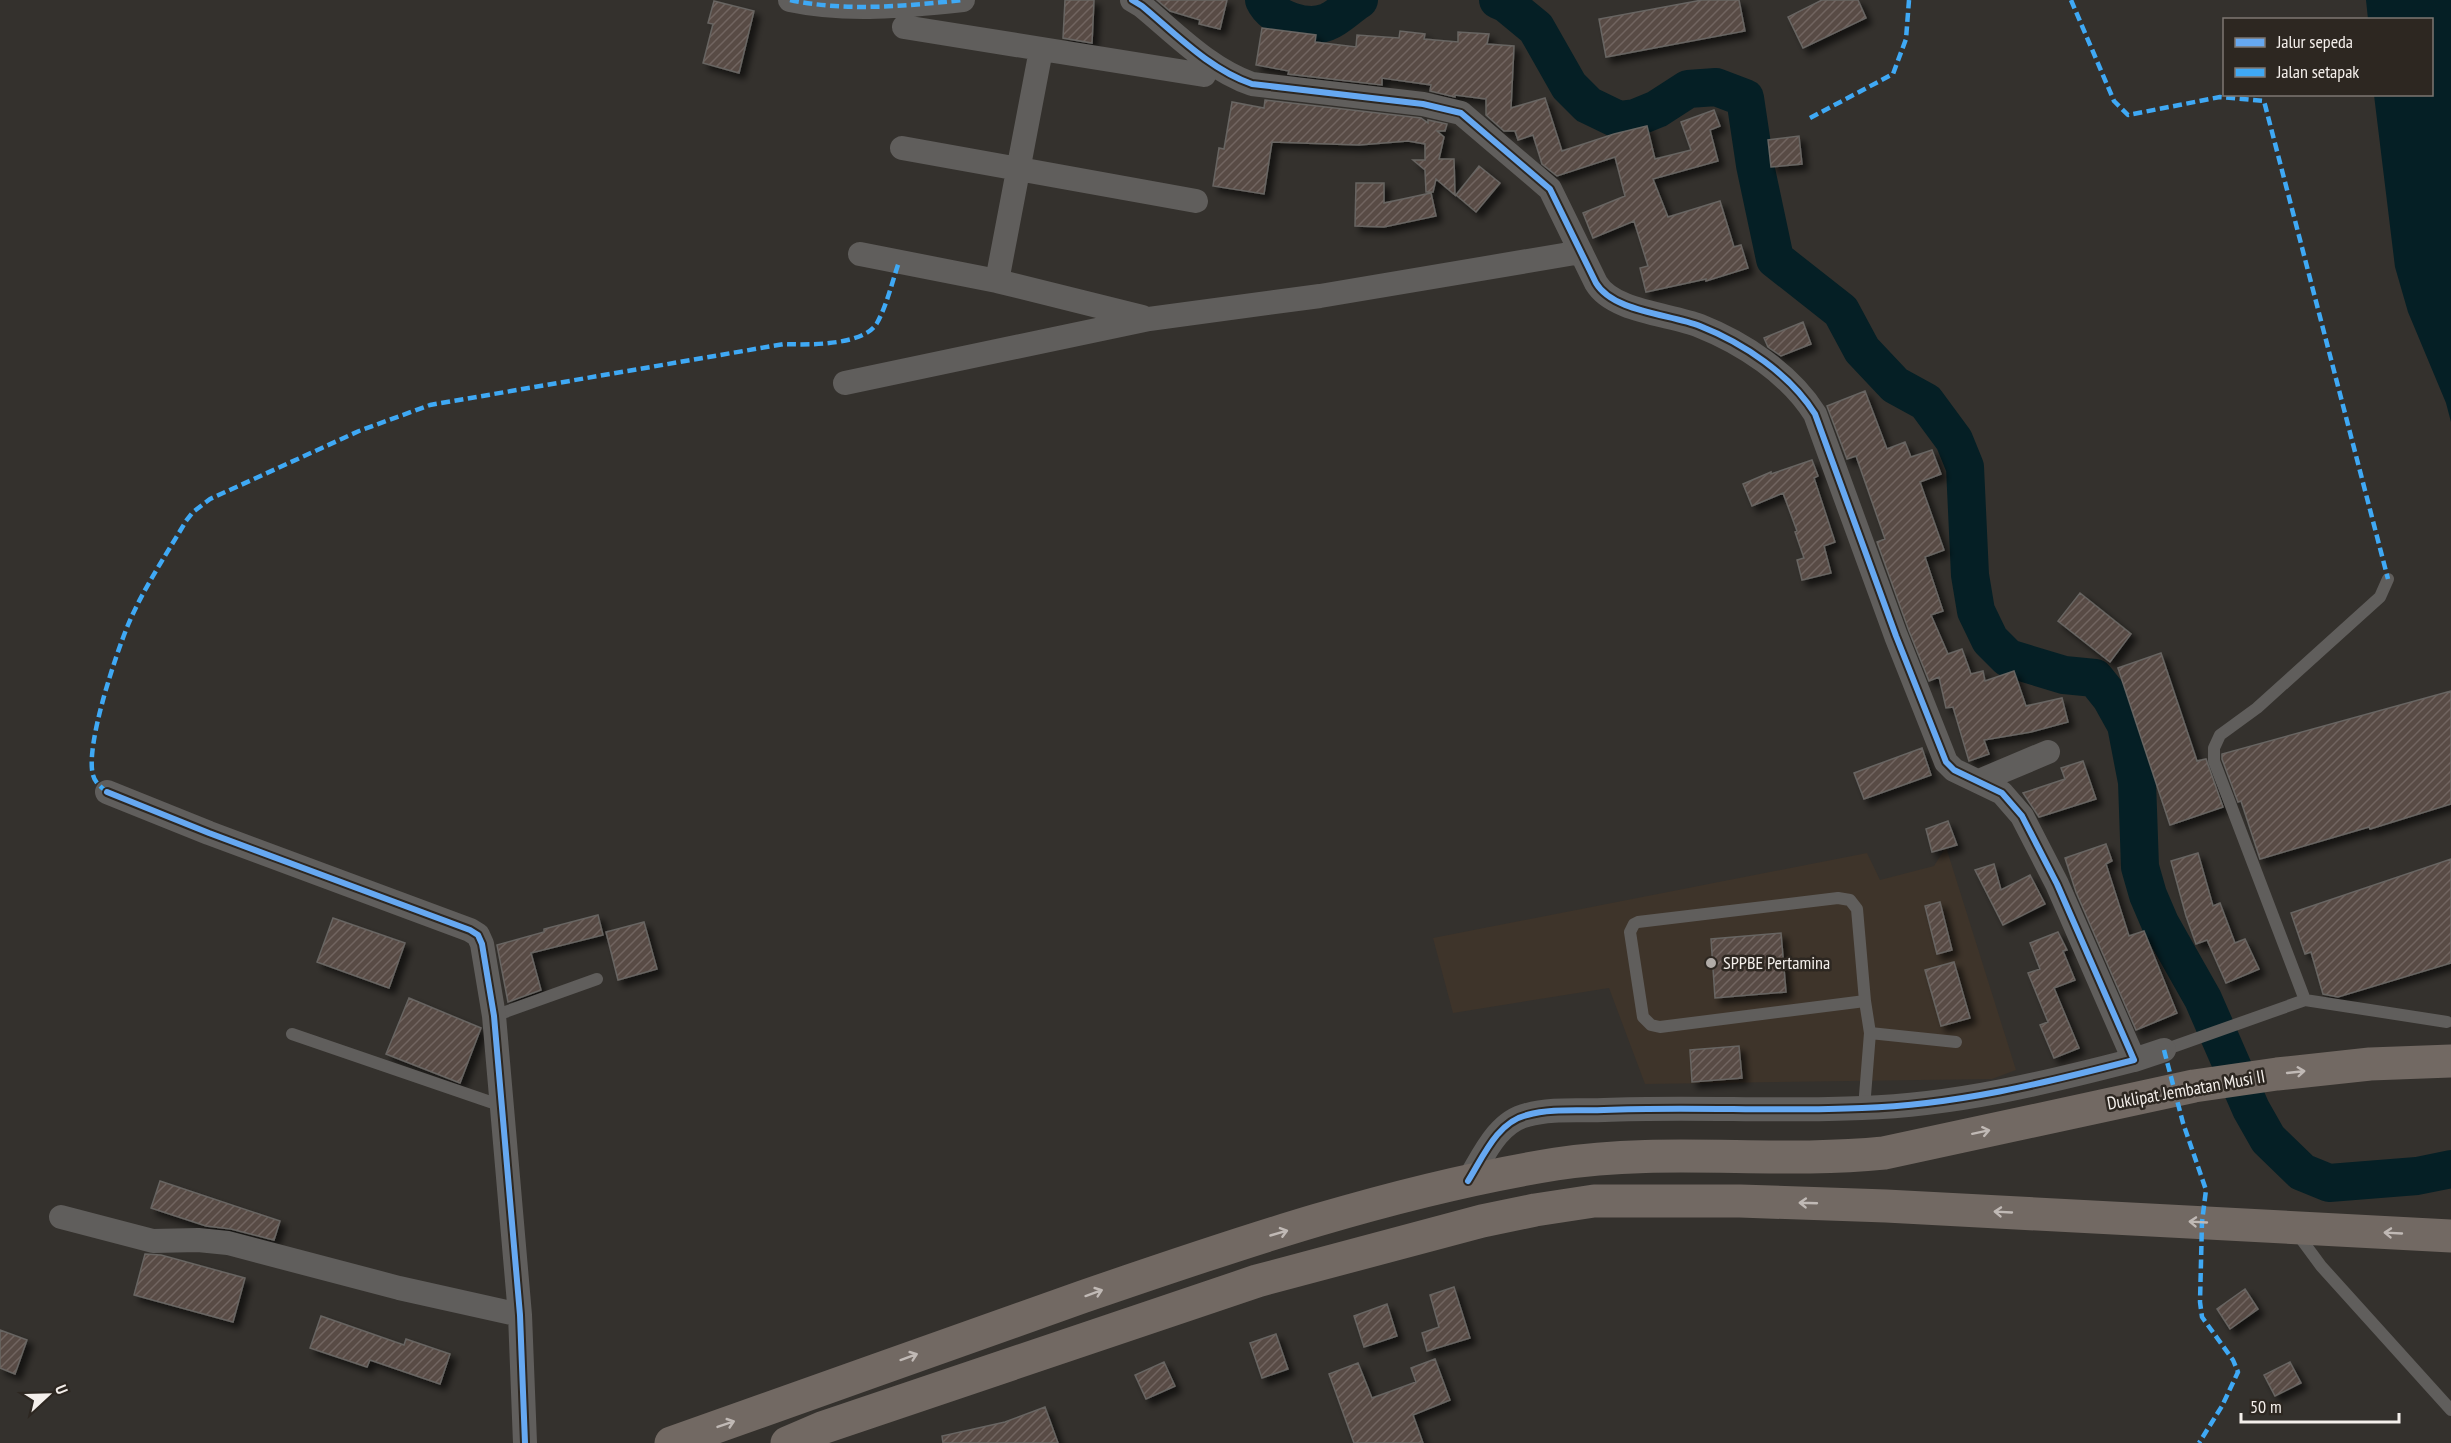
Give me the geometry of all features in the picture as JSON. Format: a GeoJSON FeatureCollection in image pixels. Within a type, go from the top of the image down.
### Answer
{"type":"FeatureCollection","features":[{"type":"Feature","properties":{"kind":"highway","name":"Duklipat Jembatan Musi II"},"geometry":{"type":"LineString","coordinates":[[671,1443],[1186,1260],[1399,1198],[1468,1181],[1557,1164],[1595,1160],[1644,1157],[1849,1156],[1884,1153],[2194,1086],[2370,1064],[2451,1061]]}},
{"type":"Feature","properties":{"kind":"highway"},"geometry":{"type":"LineString","coordinates":[[787,1443],[824,1436],[1257,1281],[1482,1221],[1535,1209],[1594,1201],[1740,1201],[1886,1206],[2451,1236]]}},
{"type":"Feature","properties":{"kind":"street"},"geometry":{"type":"LineString","coordinates":[[790,0],[834,6],[906,6],[963,0]]}},
{"type":"Feature","properties":{"kind":"street"},"geometry":{"type":"LineString","coordinates":[[1132,0],[1214,65],[1252,84],[1423,104],[1461,113],[1550,189],[1599,289],[1610,298],[1625,305],[1681,320],[1717,334],[1769,366],[1800,393],[1815,414],[1877,584],[1946,762],[1954,770],[2002,793],[2022,816],[2057,884],[2134,1060]]}},
{"type":"Feature","properties":{"kind":"street"},"geometry":{"type":"LineString","coordinates":[[903,27],[1204,75]]}},
{"type":"Feature","properties":{"kind":"street"},"geometry":{"type":"LineString","coordinates":[[997,281],[1041,50]]}},
{"type":"Feature","properties":{"kind":"street"},"geometry":{"type":"LineString","coordinates":[[902,148],[1196,201]]}},
{"type":"Feature","properties":{"kind":"street"},"geometry":{"type":"LineString","coordinates":[[845,383],[1149,319],[1320,296],[1581,252]]}},
{"type":"Feature","properties":{"kind":"street"},"geometry":{"type":"LineString","coordinates":[[860,254],[997,281],[1149,319]]}},
{"type":"Feature","properties":{"kind":"street"},"geometry":{"type":"LineString","coordinates":[[1979,781],[2048,752]]}},
{"type":"Feature","properties":{"kind":"street"},"geometry":{"type":"LineString","coordinates":[[107,792],[209,833],[475,932],[480,939],[484,951],[494,1017],[502,1106],[520,1315],[525,1443]]}},
{"type":"Feature","properties":{"kind":"street"},"geometry":{"type":"LineString","coordinates":[[1468,1181],[1502,1131],[1526,1115],[1630,1108],[1864,1108],[1987,1094],[2044,1084],[2173,1047]]}},
{"type":"Feature","properties":{"kind":"street"},"geometry":{"type":"LineString","coordinates":[[61,1217],[153,1241],[198,1240],[228,1243],[399,1288],[520,1315]]}},
{"type":"Feature","properties":{"kind":"lane"},"geometry":{"type":"LineString","coordinates":[[2305,1000],[2214,761],[2214,748],[2220,735],[2257,708],[2380,597],[2388,579]]}},
{"type":"Feature","properties":{"kind":"lane"},"geometry":{"type":"LineString","coordinates":[[1864,1108],[1870,1033],[1857,909],[1850,900],[1838,897],[1638,922],[1634,924],[1630,932],[1643,1017],[1651,1025],[1660,1027],[1865,1000]]}},
{"type":"Feature","properties":{"kind":"lane"},"geometry":{"type":"LineString","coordinates":[[494,1017],[597,979]]}},
{"type":"Feature","properties":{"kind":"lane"},"geometry":{"type":"LineString","coordinates":[[2173,1047],[2305,1000],[2447,1022]]}},
{"type":"Feature","properties":{"kind":"lane"},"geometry":{"type":"LineString","coordinates":[[1870,1033],[1956,1042]]}},
{"type":"Feature","properties":{"kind":"lane"},"geometry":{"type":"LineString","coordinates":[[292,1034],[502,1106]]}},
{"type":"Feature","properties":{"kind":"lane"},"geometry":{"type":"LineString","coordinates":[[2293,1228],[2321,1266],[2451,1410]]}},
{"type":"Feature","properties":{"kind":"shaded area","name":"SPPBE Pertamina"},"geometry":{"type":"Polygon","coordinates":[[[1946,847],[2016,1070],[1992,1079],[1645,1084],[1609,988],[1453,1013],[1433,938],[1867,853],[1880,880],[1934,866],[1946,847]]]}},
{"type":"Feature","properties":{"kind":"water"},"geometry":{"type":"Polygon","coordinates":[[[2366,0],[2451,0],[2451,422],[2446,403],[2408,312],[2395,267],[2374,96],[2433,96],[2433,18],[2368,18],[2366,0]]]}},
{"type":"Feature","properties":{"kind":"building"},"geometry":{"type":"Polygon","coordinates":[[[1065,0],[1094,0],[1092,43],[1063,38],[1065,0]]]}},
{"type":"Feature","properties":{"kind":"building"},"geometry":{"type":"Polygon","coordinates":[[[1157,0],[1227,0],[1220,29],[1199,24],[1200,20],[1170,11],[1157,0]]]}},
{"type":"Feature","properties":{"kind":"building"},"geometry":{"type":"Polygon","coordinates":[[[1702,0],[1739,0],[1745,31],[1606,57],[1599,19],[1702,0]]]}},
{"type":"Feature","properties":{"kind":"building"},"geometry":{"type":"Polygon","coordinates":[[[1822,0],[1858,0],[1866,18],[1803,48],[1788,17],[1822,0]]]}},
{"type":"Feature","properties":{"kind":"building"},"geometry":{"type":"Polygon","coordinates":[[[714,1],[754,11],[739,73],[703,63],[713,24],[708,23],[714,1]]]}},
{"type":"Feature","properties":{"kind":"building"},"geometry":{"type":"Polygon","coordinates":[[[1262,28],[1316,35],[1315,42],[1356,47],[1357,35],[1399,38],[1400,31],[1425,34],[1424,39],[1458,42],[1458,32],[1489,34],[1487,44],[1514,46],[1511,108],[1545,98],[1562,151],[1647,126],[1655,159],[1691,150],[1681,122],[1714,110],[1720,126],[1710,130],[1718,161],[1653,179],[1668,217],[1720,201],[1734,247],[1741,245],[1748,268],[1706,281],[1706,279],[1646,292],[1640,268],[1648,266],[1634,221],[1593,238],[1583,213],[1625,196],[1615,157],[1557,176],[1542,164],[1533,135],[1518,140],[1515,131],[1504,131],[1486,115],[1486,99],[1455,95],[1455,97],[1430,91],[1431,85],[1382,78],[1382,85],[1288,74],[1289,71],[1256,65],[1262,28]]]}},
{"type":"Feature","properties":{"kind":"building"},"geometry":{"type":"Polygon","coordinates":[[[1265,100],[1421,118],[1428,123],[1428,120],[1447,124],[1445,131],[1437,131],[1444,137],[1439,159],[1454,159],[1455,195],[1436,179],[1433,192],[1426,192],[1425,170],[1413,160],[1425,160],[1425,144],[1408,141],[1359,145],[1272,142],[1264,194],[1213,186],[1219,148],[1224,149],[1232,102],[1264,108],[1265,100]]]}},
{"type":"Feature","properties":{"kind":"building"},"geometry":{"type":"Polygon","coordinates":[[[1799,136],[1802,164],[1771,167],[1768,140],[1799,136]]]}},
{"type":"Feature","properties":{"kind":"building"},"geometry":{"type":"Polygon","coordinates":[[[1479,166],[1500,183],[1476,212],[1456,195],[1479,166]]]}},
{"type":"Feature","properties":{"kind":"building"},"geometry":{"type":"Polygon","coordinates":[[[1356,183],[1384,183],[1384,203],[1431,193],[1436,216],[1384,227],[1355,226],[1356,183]]]}},
{"type":"Feature","properties":{"kind":"building"},"geometry":{"type":"Polygon","coordinates":[[[1803,322],[1811,344],[1781,356],[1768,347],[1764,338],[1803,322]]]}},
{"type":"Feature","properties":{"kind":"building"},"geometry":{"type":"Polygon","coordinates":[[[1865,391],[1887,449],[1905,442],[1911,457],[1932,450],[1941,474],[1920,482],[1944,550],[1925,557],[1943,611],[1931,615],[1948,654],[1962,649],[1971,674],[1983,671],[1985,681],[2014,671],[2026,706],[2062,698],[2068,722],[2031,732],[1984,740],[1989,754],[1969,761],[1953,707],[1946,708],[1939,677],[1929,681],[1909,631],[1877,542],[1885,539],[1856,456],[1847,459],[1827,406],[1865,391]]]}},
{"type":"Feature","properties":{"kind":"building"},"geometry":{"type":"Polygon","coordinates":[[[1812,460],[1818,476],[1814,478],[1835,542],[1824,546],[1831,573],[1802,580],[1797,560],[1804,558],[1783,493],[1752,506],[1743,484],[1771,472],[1771,474],[1812,460]]]}},
{"type":"Feature","properties":{"kind":"building"},"geometry":{"type":"Polygon","coordinates":[[[2080,593],[2131,634],[2110,662],[2058,621],[2080,593]]]}},
{"type":"Feature","properties":{"kind":"building"},"geometry":{"type":"Polygon","coordinates":[[[2161,653],[2197,761],[2206,759],[2223,807],[2170,825],[2118,668],[2161,653]]]}},
{"type":"Feature","properties":{"kind":"building"},"geometry":{"type":"Polygon","coordinates":[[[2451,691],[2451,804],[2260,859],[2241,801],[2238,802],[2222,754],[2451,691]]]}},
{"type":"Feature","properties":{"kind":"building"},"geometry":{"type":"Polygon","coordinates":[[[1922,748],[1931,775],[1864,799],[1854,773],[1922,748]]]}},
{"type":"Feature","properties":{"kind":"building"},"geometry":{"type":"Polygon","coordinates":[[[2083,761],[2096,799],[2039,817],[2023,793],[2065,779],[2061,768],[2083,761]]]}},
{"type":"Feature","properties":{"kind":"building"},"geometry":{"type":"Polygon","coordinates":[[[1948,821],[1957,845],[1932,852],[1926,829],[1948,821]]]}},
{"type":"Feature","properties":{"kind":"building"},"geometry":{"type":"Polygon","coordinates":[[[2106,844],[2112,861],[2106,864],[2129,936],[2144,931],[2177,1013],[2136,1030],[2076,892],[2065,858],[2106,844]]]}},
{"type":"Feature","properties":{"kind":"building"},"geometry":{"type":"Polygon","coordinates":[[[2198,853],[2213,906],[2220,903],[2235,943],[2245,939],[2259,969],[2226,983],[2207,940],[2196,944],[2171,861],[2198,853]]]}},
{"type":"Feature","properties":{"kind":"building"},"geometry":{"type":"Polygon","coordinates":[[[2451,859],[2451,963],[2338,997],[2323,994],[2311,952],[2305,954],[2291,913],[2451,859]]]}},
{"type":"Feature","properties":{"kind":"building"},"geometry":{"type":"Polygon","coordinates":[[[1994,864],[2001,890],[2030,875],[2045,904],[2003,925],[1975,870],[1994,864]]]}},
{"type":"Feature","properties":{"kind":"building"},"geometry":{"type":"Polygon","coordinates":[[[1940,902],[1952,950],[1937,954],[1925,906],[1940,902]]]}},
{"type":"Feature","properties":{"kind":"building"},"geometry":{"type":"Polygon","coordinates":[[[598,915],[603,935],[531,953],[541,990],[508,1002],[497,945],[544,932],[544,929],[598,915]]]}},
{"type":"Feature","properties":{"kind":"building"},"geometry":{"type":"Polygon","coordinates":[[[333,918],[405,943],[389,988],[317,962],[333,918]]]}},
{"type":"Feature","properties":{"kind":"building"},"geometry":{"type":"Polygon","coordinates":[[[644,922],[657,969],[618,980],[606,932],[644,922]]]}},
{"type":"Feature","properties":{"kind":"building"},"geometry":{"type":"Polygon","coordinates":[[[2058,932],[2067,950],[2063,951],[2075,980],[2054,988],[2079,1048],[2054,1058],[2040,1025],[2048,1022],[2028,973],[2040,969],[2030,943],[2058,932]]]}},
{"type":"Feature","properties":{"kind":"building"},"geometry":{"type":"Polygon","coordinates":[[[1781,933],[1786,992],[1715,998],[1711,939],[1781,933]]]}},
{"type":"Feature","properties":{"kind":"building"},"geometry":{"type":"Polygon","coordinates":[[[1954,962],[1970,1018],[1941,1026],[1925,970],[1954,962]]]}},
{"type":"Feature","properties":{"kind":"building"},"geometry":{"type":"Polygon","coordinates":[[[409,998],[481,1028],[460,1083],[386,1054],[409,998]]]}},
{"type":"Feature","properties":{"kind":"building"},"geometry":{"type":"Polygon","coordinates":[[[1739,1046],[1742,1078],[1692,1082],[1690,1050],[1739,1046]]]}},
{"type":"Feature","properties":{"kind":"building"},"geometry":{"type":"Polygon","coordinates":[[[160,1181],[280,1221],[274,1240],[231,1229],[206,1226],[151,1208],[160,1181]]]}},
{"type":"Feature","properties":{"kind":"building"},"geometry":{"type":"Polygon","coordinates":[[[145,1254],[161,1255],[245,1278],[233,1322],[134,1295],[145,1254]]]}},
{"type":"Feature","properties":{"kind":"building"},"geometry":{"type":"Polygon","coordinates":[[[1454,1287],[1470,1338],[1427,1351],[1422,1333],[1439,1327],[1430,1295],[1454,1287]]]}},
{"type":"Feature","properties":{"kind":"building"},"geometry":{"type":"Polygon","coordinates":[[[2245,1289],[2258,1309],[2230,1329],[2217,1309],[2245,1289]]]}},
{"type":"Feature","properties":{"kind":"building"},"geometry":{"type":"Polygon","coordinates":[[[1387,1304],[1397,1336],[1364,1347],[1354,1316],[1387,1304]]]}},
{"type":"Feature","properties":{"kind":"building"},"geometry":{"type":"Polygon","coordinates":[[[321,1316],[404,1345],[406,1339],[450,1354],[440,1384],[370,1360],[367,1367],[310,1348],[321,1316]]]}},
{"type":"Feature","properties":{"kind":"building"},"geometry":{"type":"Polygon","coordinates":[[[0,1330],[27,1340],[15,1374],[0,1368],[0,1330]]]}},
{"type":"Feature","properties":{"kind":"building"},"geometry":{"type":"Polygon","coordinates":[[[1276,1334],[1288,1369],[1262,1378],[1250,1343],[1276,1334]]]}},
{"type":"Feature","properties":{"kind":"building"},"geometry":{"type":"Polygon","coordinates":[[[1435,1359],[1450,1400],[1413,1415],[1423,1443],[1354,1443],[1329,1374],[1358,1363],[1372,1398],[1416,1382],[1411,1368],[1435,1359]]]}},
{"type":"Feature","properties":{"kind":"building"},"geometry":{"type":"Polygon","coordinates":[[[1164,1362],[1175,1386],[1146,1399],[1135,1375],[1164,1362]]]}},
{"type":"Feature","properties":{"kind":"building"},"geometry":{"type":"Polygon","coordinates":[[[2290,1362],[2301,1383],[2275,1396],[2264,1375],[2290,1362]]]}},
{"type":"Feature","properties":{"kind":"building"},"geometry":{"type":"Polygon","coordinates":[[[1045,1407],[1058,1443],[943,1443],[942,1436],[1005,1422],[1045,1407]]]}},
{"type":"Feature","properties":{"kind":"waterway"},"geometry":{"type":"LineString","coordinates":[[1264,0],[1275,13],[1283,18],[1310,25],[1331,20],[1359,0]]}},
{"type":"Feature","properties":{"kind":"waterway"},"geometry":{"type":"LineString","coordinates":[[1498,0],[1507,4],[1536,28],[1569,86],[1588,105],[1619,120],[1635,118],[1657,109],[1688,89],[1716,87],[1745,98],[1755,165],[1775,259],[1841,311],[1862,350],[1895,385],[1926,402],[1954,440],[1965,467],[1970,575],[1976,611],[1990,640],[2008,658],[2064,675],[2095,678],[2111,698],[2126,725],[2137,782],[2140,867],[2148,895],[2160,923],[2203,999],[2251,1109],[2268,1139],[2302,1172],[2329,1183],[2417,1176],[2451,1169]]}},
{"type":"Feature","properties":{"kind":"marked path"},"geometry":{"type":"LineString","coordinates":[[790,0],[854,7],[898,6],[963,0]]}},
{"type":"Feature","properties":{"kind":"marked path"},"geometry":{"type":"LineString","coordinates":[[1810,118],[1893,74],[1906,39],[1909,0]]}},
{"type":"Feature","properties":{"kind":"marked path"},"geometry":{"type":"LineString","coordinates":[[2071,0],[2114,101],[2128,115],[2220,97],[2264,101],[2388,579]]}},
{"type":"Feature","properties":{"kind":"marked path"},"geometry":{"type":"LineString","coordinates":[[107,792],[98,785],[93,775],[93,743],[116,657],[128,625],[155,572],[186,521],[193,512],[210,499],[359,431],[430,405],[784,344],[834,342],[860,336],[870,331],[881,316],[899,262]]}},
{"type":"Feature","properties":{"kind":"marked path"},"geometry":{"type":"LineString","coordinates":[[2164,1050],[2183,1123],[2206,1190],[2202,1222],[2200,1302],[2202,1317],[2233,1360],[2238,1372],[2222,1406],[2199,1443]]}},
{"type":"Feature","properties":{"kind":"cycle path"},"geometry":{"type":"LineString","coordinates":[[1132,0],[1207,60],[1252,84],[1423,104],[1461,113],[1550,189],[1596,283],[1604,293],[1628,306],[1688,322],[1733,341],[1764,361],[1793,386],[1815,414],[1896,636],[1946,762],[1954,770],[2002,793],[2022,816],[2057,884],[2134,1060],[2000,1092],[1897,1106],[1830,1109],[1546,1111],[1527,1115],[1507,1125],[1485,1151],[1468,1181]]}},
{"type":"Feature","properties":{"kind":"cycle path"},"geometry":{"type":"LineString","coordinates":[[107,792],[478,935],[482,944],[494,1016],[520,1315],[525,1443]]}},
{"type":"Feature","properties":{"kind":"place","name":"SPPBE Pertamina"},"geometry":{"type":"Point","coordinates":[1711,963]}}]}
